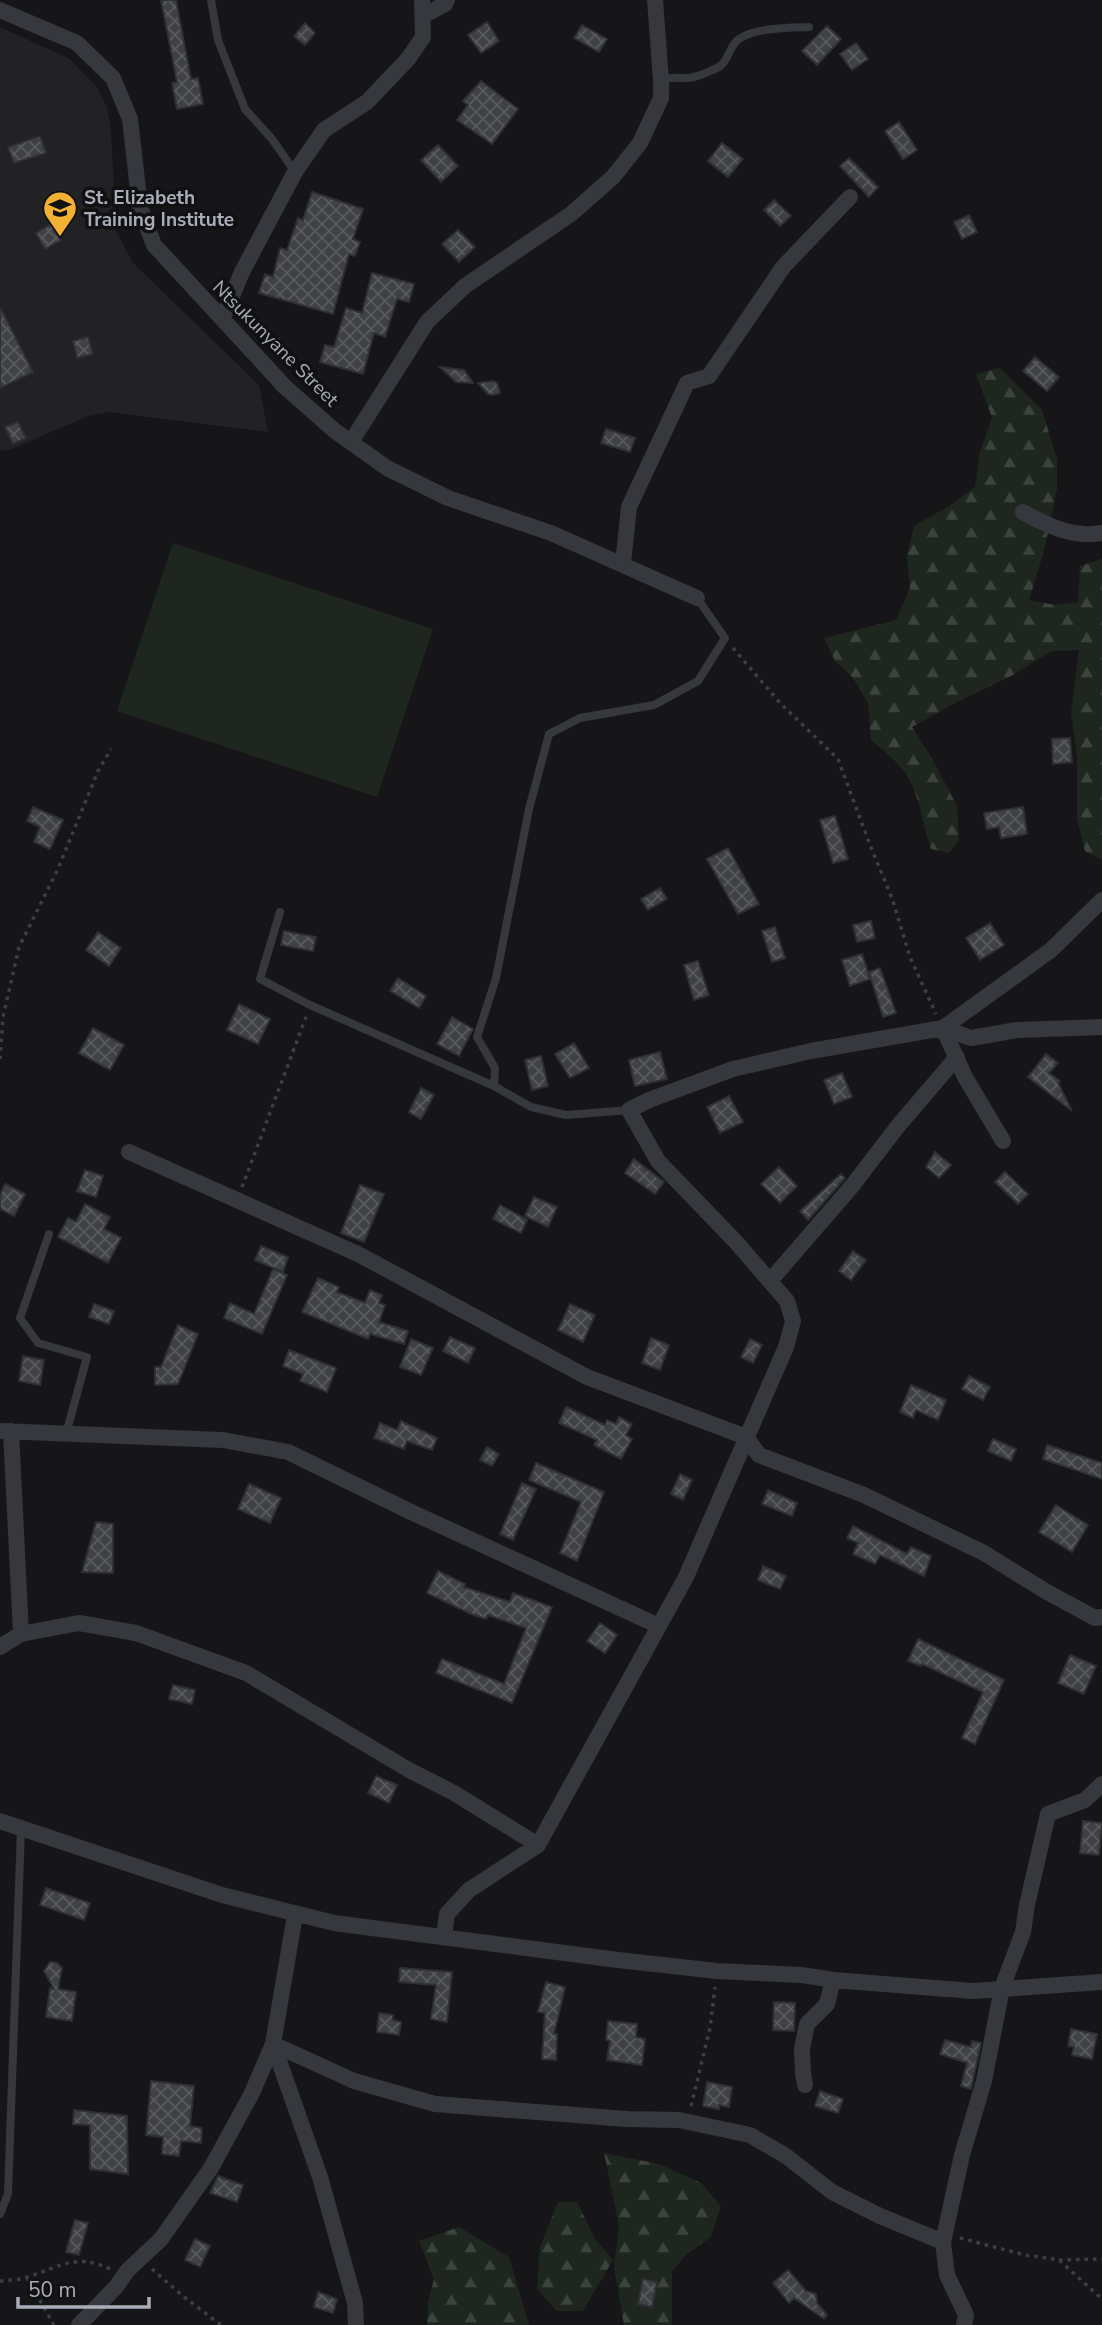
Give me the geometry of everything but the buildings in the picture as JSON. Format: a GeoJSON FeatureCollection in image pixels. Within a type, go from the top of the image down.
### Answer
{"type":"FeatureCollection","features":[{"type":"Feature","properties":{"kind":"street"},"geometry":{"type":"LineString","coordinates":[[223,318],[242,272],[295,172],[324,130],[366,102],[408,59],[423,37],[422,8],[445,4],[447,0]]}},
{"type":"Feature","properties":{"kind":"street"},"geometry":{"type":"LineString","coordinates":[[351,442],[427,323],[465,286],[571,214],[613,177],[640,143],[661,98],[655,0]]}},
{"type":"Feature","properties":{"kind":"street","name":"Ntsukunyane Street"},"geometry":{"type":"LineString","coordinates":[[0,10],[77,43],[113,78],[130,119],[140,207],[154,245],[285,387],[387,468],[448,498],[551,533],[697,598]]}},
{"type":"Feature","properties":{"kind":"street"},"geometry":{"type":"LineString","coordinates":[[623,564],[629,507],[687,383],[709,376],[783,267],[850,197]]}},
{"type":"Feature","properties":{"kind":"street"},"geometry":{"type":"LineString","coordinates":[[1023,512],[1068,533],[1088,536],[1102,533]]}},
{"type":"Feature","properties":{"kind":"street"},"geometry":{"type":"LineString","coordinates":[[444,1936],[447,1914],[469,1890],[538,1845],[686,1577],[786,1347],[793,1321],[787,1301],[658,1161],[629,1110],[733,1069],[811,1051],[943,1028],[1051,950],[1102,900]]}},
{"type":"Feature","properties":{"kind":"street"},"geometry":{"type":"LineString","coordinates":[[943,1028],[971,1038],[1017,1030],[1102,1027]]}},
{"type":"Feature","properties":{"kind":"street"},"geometry":{"type":"LineString","coordinates":[[943,1028],[965,1077],[1003,1141]]}},
{"type":"Feature","properties":{"kind":"street"},"geometry":{"type":"LineString","coordinates":[[770,1281],[957,1057]]}},
{"type":"Feature","properties":{"kind":"street"},"geometry":{"type":"LineString","coordinates":[[129,1152],[358,1254],[587,1377],[746,1437],[759,1455],[864,1495],[984,1553],[1095,1618],[1102,1617]]}},
{"type":"Feature","properties":{"kind":"street"},"geometry":{"type":"LineString","coordinates":[[21,1634],[5,1431],[223,1440],[288,1452],[659,1626]]}},
{"type":"Feature","properties":{"kind":"street"},"geometry":{"type":"LineString","coordinates":[[0,1647],[21,1634],[79,1623],[136,1633],[246,1673],[409,1770],[454,1793],[538,1845]]}},
{"type":"Feature","properties":{"kind":"street"},"geometry":{"type":"LineString","coordinates":[[970,2322],[947,2275],[943,2242],[962,2155],[984,2081],[1002,1989],[1023,1932],[1048,1814],[1085,1800],[1102,1784]]}},
{"type":"Feature","properties":{"kind":"street"},"geometry":{"type":"LineString","coordinates":[[0,1822],[222,1895],[334,1923],[717,1971],[802,1975],[832,1980],[974,1991],[1102,1982]]}},
{"type":"Feature","properties":{"kind":"street"},"geometry":{"type":"LineString","coordinates":[[79,2325],[117,2287],[127,2271],[161,2239],[211,2168],[251,2093],[273,2044],[295,1915]]}},
{"type":"Feature","properties":{"kind":"street"},"geometry":{"type":"LineString","coordinates":[[806,2085],[802,2049],[807,2024],[827,2004],[832,1980]]}},
{"type":"Feature","properties":{"kind":"street"},"geometry":{"type":"LineString","coordinates":[[273,2044],[354,2081],[435,2104],[686,2122],[750,2135],[786,2155],[832,2192],[880,2216],[943,2242]]}},
{"type":"Feature","properties":{"kind":"street"},"geometry":{"type":"LineString","coordinates":[[273,2044],[320,2177],[355,2303],[356,2325]]}},
{"type":"Feature","properties":{"kind":"lane"},"geometry":{"type":"LineString","coordinates":[[211,0],[218,40],[245,109],[272,139],[295,172]]}},
{"type":"Feature","properties":{"kind":"lane"},"geometry":{"type":"LineString","coordinates":[[662,80],[675,75],[692,78],[718,68],[729,57],[740,38],[772,29],[809,27]]}},
{"type":"Feature","properties":{"kind":"lane"},"geometry":{"type":"LineString","coordinates":[[494,1086],[495,1068],[477,1037],[496,978],[529,809],[549,734],[580,718],[654,705],[698,681],[725,638],[697,598]]}},
{"type":"Feature","properties":{"kind":"lane"},"geometry":{"type":"LineString","coordinates":[[280,912],[260,979],[310,1005],[494,1086],[531,1107],[566,1115],[629,1110]]}},
{"type":"Feature","properties":{"kind":"lane"},"geometry":{"type":"LineString","coordinates":[[49,1234],[20,1318],[38,1343],[87,1357],[66,1434]]}},
{"type":"Feature","properties":{"kind":"lane"},"geometry":{"type":"LineString","coordinates":[[0,2213],[8,2194],[21,1829]]}},
{"type":"Feature","properties":{"kind":"path"},"geometry":{"type":"LineString","coordinates":[[725,638],[780,704],[838,759],[892,898],[910,957],[943,1028]]}},
{"type":"Feature","properties":{"kind":"path"},"geometry":{"type":"LineString","coordinates":[[0,1059],[3,1017],[19,947],[57,871],[98,771],[111,749]]}},
{"type":"Feature","properties":{"kind":"path"},"geometry":{"type":"LineString","coordinates":[[237,1198],[258,1149],[310,1005]]}},
{"type":"Feature","properties":{"kind":"path"},"geometry":{"type":"LineString","coordinates":[[686,2122],[710,2028],[717,1971]]}},
{"type":"Feature","properties":{"kind":"path"},"geometry":{"type":"LineString","coordinates":[[943,2242],[954,2237],[1025,2255],[1059,2260],[1102,2259]]}},
{"type":"Feature","properties":{"kind":"path"},"geometry":{"type":"LineString","coordinates":[[0,2281],[26,2277],[75,2260],[95,2262],[113,2270],[151,2267],[220,2325]]}},
{"type":"Feature","properties":{"kind":"path"},"geometry":{"type":"LineString","coordinates":[[1059,2260],[1102,2299]]}},
{"type":"Feature","properties":{"kind":"path"},"geometry":{"type":"LineString","coordinates":[[26,2277],[54,2325]]}},
{"type":"Feature","properties":{"kind":"shaded area","name":"St. Elizabeth Training Institute"},"geometry":{"type":"Polygon","coordinates":[[[0,27],[70,59],[97,87],[107,107],[111,129],[116,231],[133,263],[259,385],[268,432],[108,412],[88,416],[12,449],[0,451],[0,27]]]}},
{"type":"Feature","properties":{"kind":"green space"},"geometry":{"type":"Polygon","coordinates":[[[1000,368],[1042,410],[1057,459],[1057,489],[1044,551],[1029,600],[1055,605],[1078,602],[1080,566],[1102,559],[1100,859],[1085,851],[1077,818],[1077,756],[1071,713],[1079,650],[1052,651],[1011,676],[912,727],[957,806],[959,840],[949,853],[931,849],[911,782],[896,762],[871,740],[868,703],[853,678],[835,661],[824,638],[896,620],[910,588],[907,557],[914,526],[975,487],[980,452],[992,418],[976,374],[1000,368]]]}},
{"type":"Feature","properties":{"kind":"green space"},"geometry":{"type":"Polygon","coordinates":[[[173,543],[433,629],[377,797],[117,711],[173,543]]]}},
{"type":"Feature","properties":{"kind":"green space"},"geometry":{"type":"Polygon","coordinates":[[[604,2153],[659,2164],[701,2183],[721,2206],[711,2237],[687,2254],[672,2271],[672,2325],[624,2325],[614,2268],[619,2226],[604,2153]]]}},
{"type":"Feature","properties":{"kind":"green space"},"geometry":{"type":"Polygon","coordinates":[[[558,2202],[577,2202],[595,2239],[613,2260],[583,2311],[557,2311],[537,2289],[540,2247],[558,2202]]]}},
{"type":"Feature","properties":{"kind":"green space"},"geometry":{"type":"Polygon","coordinates":[[[459,2227],[509,2257],[529,2325],[427,2325],[428,2303],[434,2279],[419,2241],[459,2227]]]}},
{"type":"Feature","properties":{"kind":"place","name":"St. Elizabeth Training Institute"},"geometry":{"type":"Point","coordinates":[60,238]}}]}
